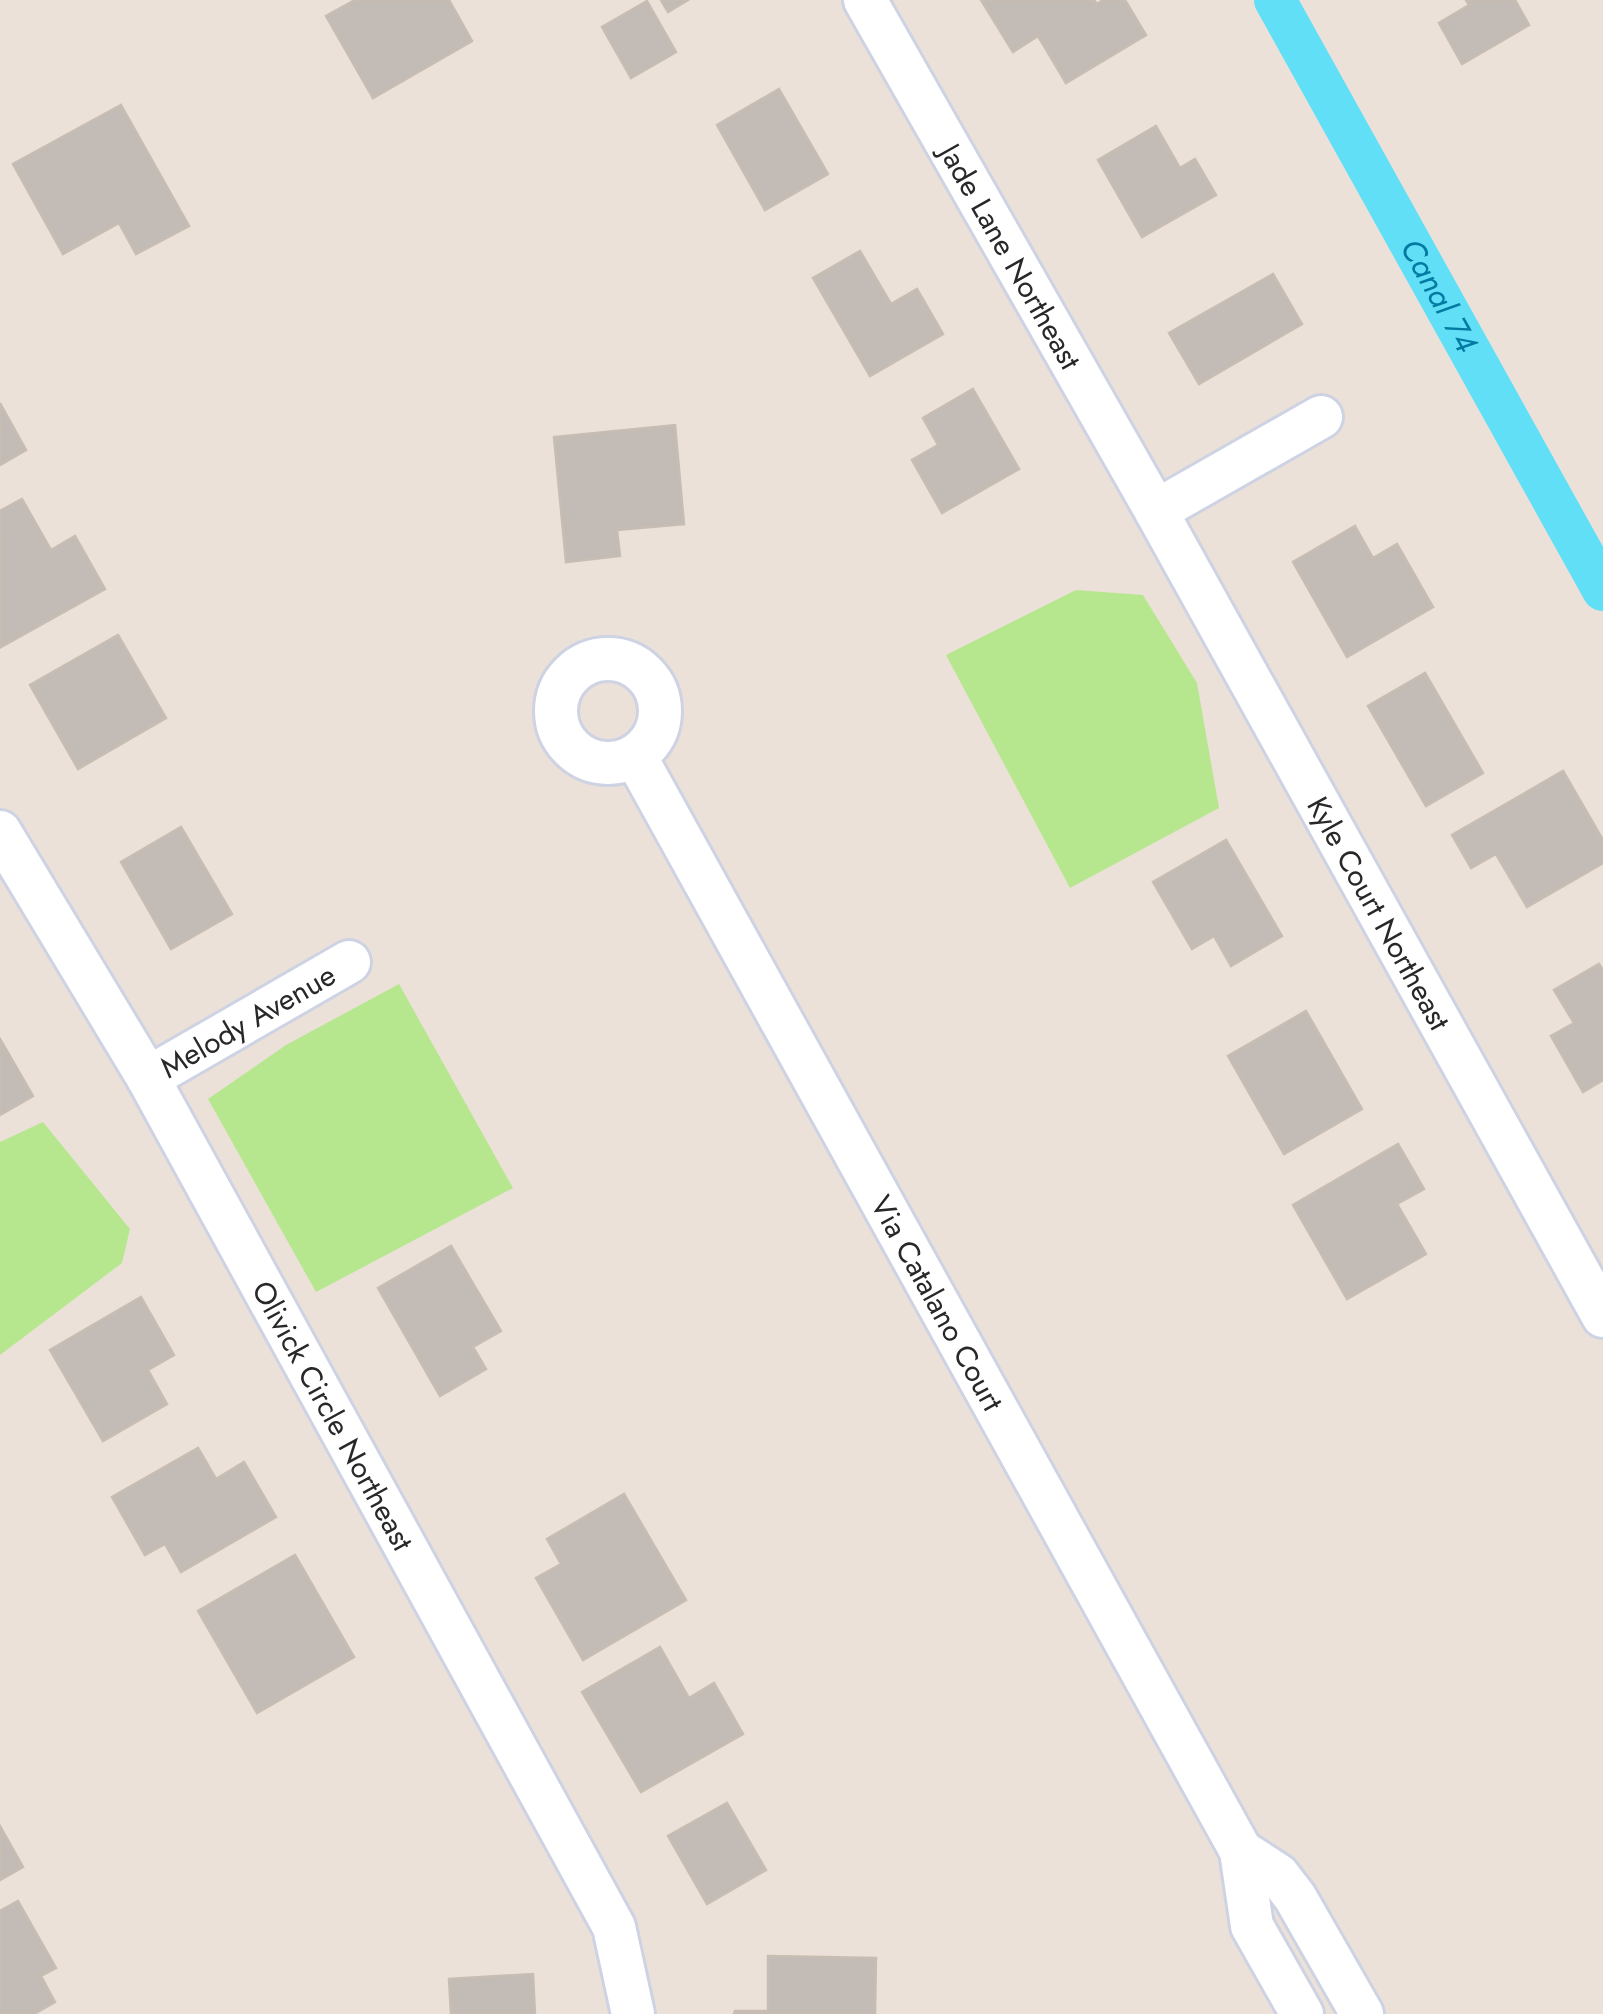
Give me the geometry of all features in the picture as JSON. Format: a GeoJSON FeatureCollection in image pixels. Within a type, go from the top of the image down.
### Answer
{"type":"FeatureCollection","features":[{"type":"Feature","properties":{"kind":"street","name":"Jade Lane Northeast"},"geometry":{"type":"LineString","coordinates":[[865,0],[1156,512]]}},
{"type":"Feature","properties":{"kind":"street"},"geometry":{"type":"LineString","coordinates":[[1156,512],[1321,417]]}},
{"type":"Feature","properties":{"kind":"street","name":"Kyle Court Northeast"},"geometry":{"type":"LineString","coordinates":[[1156,512],[1603,1316]]}},
{"type":"Feature","properties":{"kind":"street","name":"Via Catalano Court"},"geometry":{"type":"LineString","coordinates":[[636,756],[1242,1850],[1252,1926],[1294,2001]]}},
{"type":"Feature","properties":{"kind":"street","name":"Olivick Circle Northeast"},"geometry":{"type":"LineString","coordinates":[[0,832],[148,1078],[614,1927],[633,2014]]}},
{"type":"Feature","properties":{"kind":"street","name":"Melody Avenue"},"geometry":{"type":"LineString","coordinates":[[148,1078],[349,962]]}},
{"type":"Feature","properties":{"kind":"street","name":"Via Catalano Court"},"geometry":{"type":"LineString","coordinates":[[1242,1850],[1278,1875],[1295,1896],[1362,2014]]}},
{"type":"Feature","properties":{"kind":"street"},"geometry":{"type":"LineString","coordinates":[[1294,2001],[1332,1963]]}},
{"type":"Feature","properties":{"kind":"green space"},"geometry":{"type":"Polygon","coordinates":[[[1076,590],[1143,595],[1197,683],[1219,808],[1070,888],[946,655],[1076,590]]]}},
{"type":"Feature","properties":{"kind":"green space"},"geometry":{"type":"Polygon","coordinates":[[[399,984],[513,1188],[316,1292],[208,1099],[286,1045],[399,984]]]}},
{"type":"Feature","properties":{"kind":"green space"},"geometry":{"type":"Polygon","coordinates":[[[43,1122],[130,1229],[122,1263],[0,1355],[0,1142],[43,1122]]]}},
{"type":"Feature","properties":{"kind":"building"},"geometry":{"type":"Polygon","coordinates":[[[355,0],[449,0],[472,41],[373,98],[326,16],[355,0]]]}},
{"type":"Feature","properties":{"kind":"building"},"geometry":{"type":"Polygon","coordinates":[[[661,0],[688,0],[668,12],[661,0]]]}},
{"type":"Feature","properties":{"kind":"building"},"geometry":{"type":"Polygon","coordinates":[[[981,0],[1094,0],[1097,4],[1103,0],[1125,0],[1146,35],[1066,83],[1038,36],[1013,52],[981,0]]]}},
{"type":"Feature","properties":{"kind":"building"},"geometry":{"type":"Polygon","coordinates":[[[1466,0],[1515,0],[1529,25],[1462,64],[1439,23],[1469,5],[1466,0]]]}},
{"type":"Feature","properties":{"kind":"building"},"geometry":{"type":"Polygon","coordinates":[[[647,1],[676,52],[631,78],[602,27],[647,1]]]}},
{"type":"Feature","properties":{"kind":"building"},"geometry":{"type":"Polygon","coordinates":[[[779,89],[828,174],[765,210],[717,125],[779,89]]]}},
{"type":"Feature","properties":{"kind":"building"},"geometry":{"type":"Polygon","coordinates":[[[121,105],[189,226],[136,254],[119,223],[63,254],[13,164],[121,105]]]}},
{"type":"Feature","properties":{"kind":"building"},"geometry":{"type":"Polygon","coordinates":[[[1156,126],[1180,168],[1195,159],[1216,195],[1142,237],[1098,160],[1156,126]]]}},
{"type":"Feature","properties":{"kind":"building"},"geometry":{"type":"Polygon","coordinates":[[[860,251],[891,304],[917,289],[943,334],[870,376],[813,278],[860,251]]]}},
{"type":"Feature","properties":{"kind":"building"},"geometry":{"type":"Polygon","coordinates":[[[1273,274],[1302,324],[1199,384],[1169,333],[1273,274]]]}},
{"type":"Feature","properties":{"kind":"building"},"geometry":{"type":"Polygon","coordinates":[[[973,389],[1019,469],[942,513],[912,460],[938,445],[923,418],[973,389]]]}},
{"type":"Feature","properties":{"kind":"building"},"geometry":{"type":"Polygon","coordinates":[[[0,403],[26,450],[0,465],[0,403]]]}},
{"type":"Feature","properties":{"kind":"building"},"geometry":{"type":"Polygon","coordinates":[[[675,425],[684,524],[617,530],[620,556],[566,562],[554,437],[675,425]]]}},
{"type":"Feature","properties":{"kind":"building"},"geometry":{"type":"Polygon","coordinates":[[[22,499],[51,550],[75,536],[105,589],[1,647],[0,511],[22,499]]]}},
{"type":"Feature","properties":{"kind":"building"},"geometry":{"type":"Polygon","coordinates":[[[1355,526],[1373,558],[1397,544],[1433,607],[1347,657],[1293,562],[1355,526]]]}},
{"type":"Feature","properties":{"kind":"building"},"geometry":{"type":"Polygon","coordinates":[[[118,635],[166,718],[78,769],[30,685],[118,635]]]}},
{"type":"Feature","properties":{"kind":"building"},"geometry":{"type":"Polygon","coordinates":[[[1425,673],[1483,773],[1426,806],[1368,706],[1425,673]]]}},
{"type":"Feature","properties":{"kind":"building"},"geometry":{"type":"Polygon","coordinates":[[[1563,771],[1603,840],[1603,863],[1527,907],[1496,854],[1471,868],[1452,835],[1563,771]]]}},
{"type":"Feature","properties":{"kind":"building"},"geometry":{"type":"Polygon","coordinates":[[[181,827],[232,914],[171,949],[121,862],[181,827]]]}},
{"type":"Feature","properties":{"kind":"building"},"geometry":{"type":"Polygon","coordinates":[[[1226,840],[1282,936],[1231,966],[1214,936],[1192,949],[1153,882],[1226,840]]]}},
{"type":"Feature","properties":{"kind":"building"},"geometry":{"type":"Polygon","coordinates":[[[1599,964],[1603,970],[1603,1080],[1583,1092],[1551,1036],[1574,1023],[1554,990],[1599,964]]]}},
{"type":"Feature","properties":{"kind":"building"},"geometry":{"type":"Polygon","coordinates":[[[1306,1011],[1362,1109],[1284,1154],[1228,1056],[1306,1011]]]}},
{"type":"Feature","properties":{"kind":"building"},"geometry":{"type":"Polygon","coordinates":[[[0,1039],[33,1096],[0,1115],[0,1039]]]}},
{"type":"Feature","properties":{"kind":"building"},"geometry":{"type":"Polygon","coordinates":[[[1398,1144],[1424,1189],[1397,1204],[1426,1254],[1347,1299],[1293,1205],[1398,1144]]]}},
{"type":"Feature","properties":{"kind":"building"},"geometry":{"type":"Polygon","coordinates":[[[451,1246],[501,1331],[473,1347],[486,1369],[440,1396],[378,1288],[451,1246]]]}},
{"type":"Feature","properties":{"kind":"building"},"geometry":{"type":"Polygon","coordinates":[[[141,1297],[174,1355],[148,1370],[167,1404],[103,1441],[50,1350],[141,1297]]]}},
{"type":"Feature","properties":{"kind":"building"},"geometry":{"type":"Polygon","coordinates":[[[198,1448],[216,1479],[244,1462],[276,1517],[181,1572],[165,1544],[145,1555],[112,1497],[198,1448]]]}},
{"type":"Feature","properties":{"kind":"building"},"geometry":{"type":"Polygon","coordinates":[[[624,1494],[686,1600],[583,1660],[536,1578],[561,1564],[547,1539],[624,1494]]]}},
{"type":"Feature","properties":{"kind":"building"},"geometry":{"type":"Polygon","coordinates":[[[295,1555],[354,1657],[257,1713],[198,1611],[295,1555]]]}},
{"type":"Feature","properties":{"kind":"building"},"geometry":{"type":"Polygon","coordinates":[[[660,1647],[689,1698],[714,1683],[743,1734],[641,1792],[582,1692],[660,1647]]]}},
{"type":"Feature","properties":{"kind":"building"},"geometry":{"type":"Polygon","coordinates":[[[727,1803],[766,1870],[707,1904],[668,1836],[727,1803]]]}},
{"type":"Feature","properties":{"kind":"building"},"geometry":{"type":"Polygon","coordinates":[[[0,1826],[23,1867],[0,1880],[0,1826]]]}},
{"type":"Feature","properties":{"kind":"building"},"geometry":{"type":"Polygon","coordinates":[[[18,1901],[56,1968],[41,1976],[55,2002],[34,2014],[0,2014],[0,1911],[18,1901]]]}},
{"type":"Feature","properties":{"kind":"building"},"geometry":{"type":"Polygon","coordinates":[[[768,1956],[876,1958],[875,2014],[734,2014],[768,2011],[768,1956]]]}},
{"type":"Feature","properties":{"kind":"building"},"geometry":{"type":"Polygon","coordinates":[[[533,1974],[535,2014],[451,2014],[449,1979],[533,1974]]]}},
{"type":"Feature","properties":{"kind":"waterway","name":"Canal 74"},"geometry":{"type":"LineString","coordinates":[[1275,0],[1603,590]]}}]}
